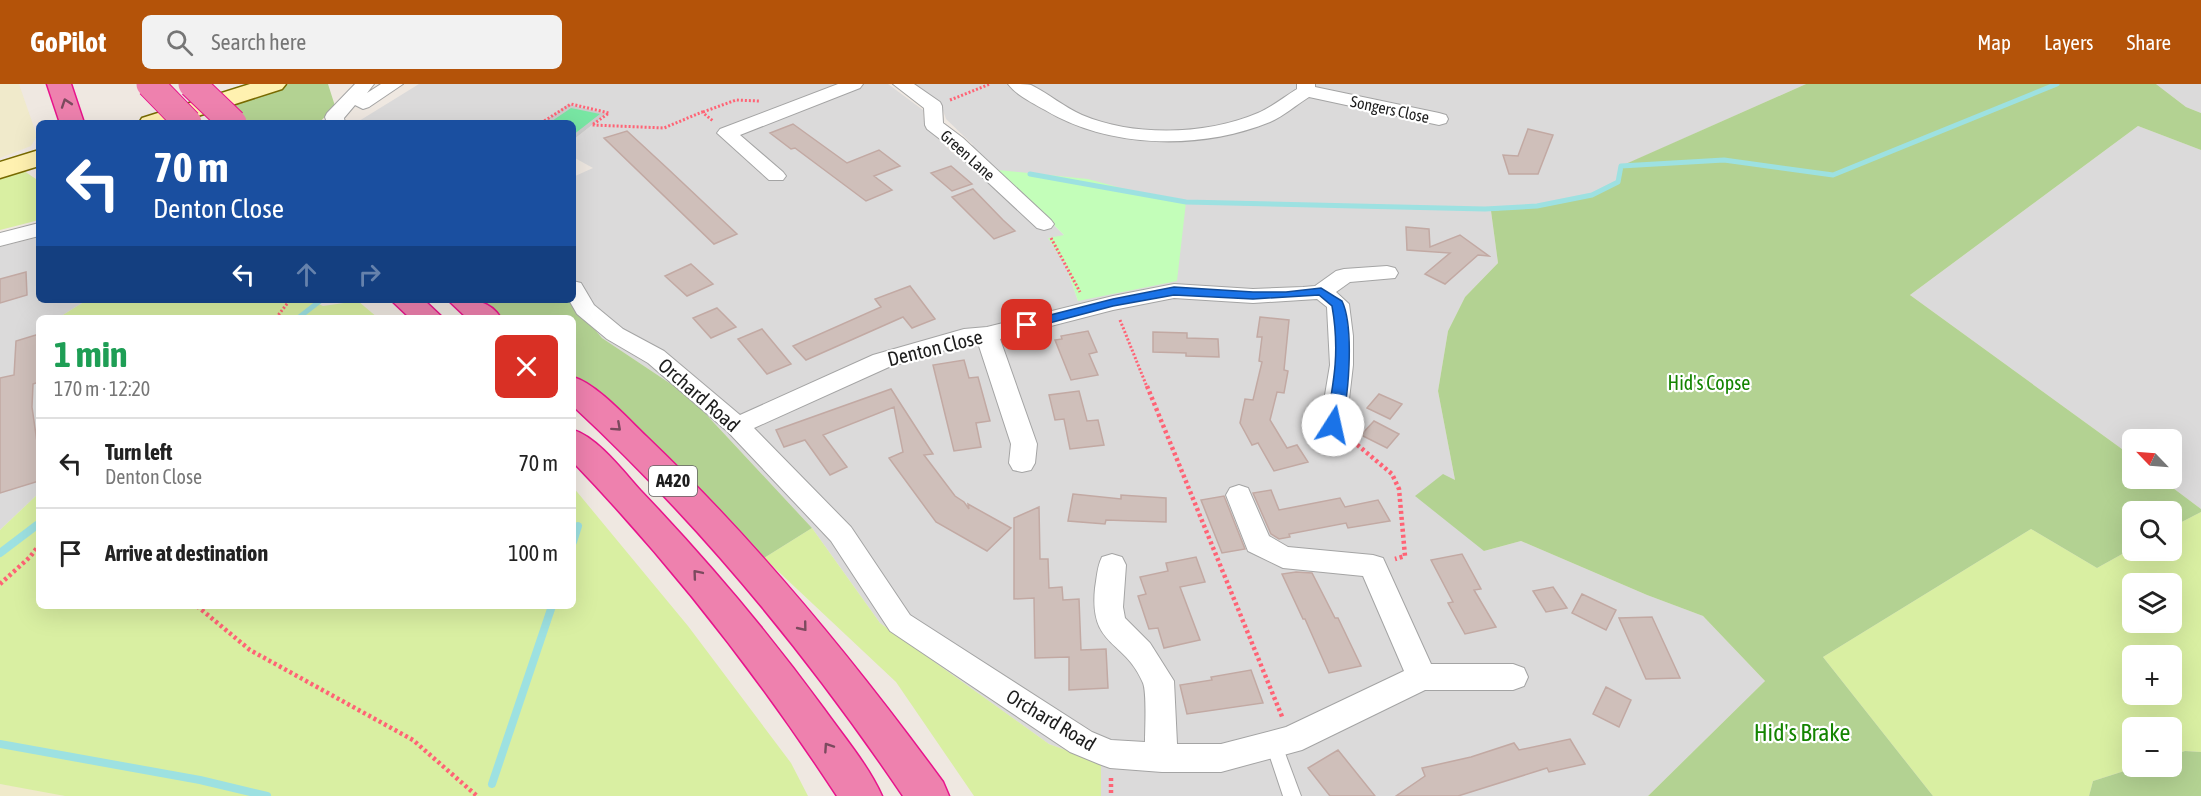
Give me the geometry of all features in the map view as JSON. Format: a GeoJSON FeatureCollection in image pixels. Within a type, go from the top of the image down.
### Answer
{"type":"FeatureCollection","features":[{"type":"Feature","properties":{"kind":"highway"},"geometry":{"type":"LineString","coordinates":[[59,84],[71,120]]}},
{"type":"Feature","properties":{"kind":"highway"},"geometry":{"type":"LineString","coordinates":[[150,84],[185,120]]}},
{"type":"Feature","properties":{"kind":"highway"},"geometry":{"type":"LineString","coordinates":[[192,84],[230,120]]}},
{"type":"Feature","properties":{"kind":"highway"},"geometry":{"type":"LineString","coordinates":[[410,303],[424,315]]}},
{"type":"Feature","properties":{"kind":"highway"},"geometry":{"type":"LineString","coordinates":[[466,303],[482,315]]}},
{"type":"Feature","properties":{"kind":"highway","name":"A420"},"geometry":{"type":"LineString","coordinates":[[576,391],[644,451],[767,582],[881,727],[928,796]]}},
{"type":"Feature","properties":{"kind":"highway","name":"A420"},"geometry":{"type":"LineString","coordinates":[[576,445],[621,489],[735,619],[794,698],[861,796]]}},
{"type":"Feature","properties":{"kind":"main road"},"geometry":{"type":"LineString","coordinates":[[160,120],[274,84]]}},
{"type":"Feature","properties":{"kind":"main road"},"geometry":{"type":"LineString","coordinates":[[0,170],[36,159]]}},
{"type":"Feature","properties":{"kind":"street"},"geometry":{"type":"LineString","coordinates":[[335,120],[334,117],[365,84]]}},
{"type":"Feature","properties":{"kind":"street"},"geometry":{"type":"LineString","coordinates":[[363,103],[394,84]]}},
{"type":"Feature","properties":{"kind":"street"},"geometry":{"type":"LineString","coordinates":[[776,176],[727,133],[854,84]]}},
{"type":"Feature","properties":{"kind":"street","name":"Green Lane"},"geometry":{"type":"LineString","coordinates":[[902,84],[933,106],[934,125],[956,142],[1044,224]]}},
{"type":"Feature","properties":{"kind":"street"},"geometry":{"type":"LineString","coordinates":[[1017,84],[1039,100],[1082,121],[1139,134],[1204,133],[1264,117],[1306,87]]}},
{"type":"Feature","properties":{"kind":"street","name":"Songers Close"},"geometry":{"type":"LineString","coordinates":[[1306,87],[1439,119]]}},
{"type":"Feature","properties":{"kind":"street"},"geometry":{"type":"LineString","coordinates":[[0,240],[36,231]]}},
{"type":"Feature","properties":{"kind":"street","name":"Denton Close"},"geometry":{"type":"LineString","coordinates":[[737,426],[881,361],[964,337],[987,335],[1113,303],[1174,291],[1253,296],[1286,295],[1321,291],[1344,276],[1387,273]]}},
{"type":"Feature","properties":{"kind":"street"},"geometry":{"type":"LineString","coordinates":[[1321,291],[1338,304],[1342,328],[1344,366],[1333,425]]}},
{"type":"Feature","properties":{"kind":"street","name":"Orchard Road"},"geometry":{"type":"LineString","coordinates":[[576,293],[585,309],[615,334],[656,357],[737,426],[841,534],[900,623],[1081,742],[1110,754],[1162,758],[1221,758],[1283,742],[1422,677]]}},
{"type":"Feature","properties":{"kind":"street"},"geometry":{"type":"LineString","coordinates":[[987,335],[1024,444],[1022,463]]}},
{"type":"Feature","properties":{"kind":"street"},"geometry":{"type":"LineString","coordinates":[[1239,495],[1258,543],[1283,557],[1373,566],[1422,677],[1513,677]]}},
{"type":"Feature","properties":{"kind":"street"},"geometry":{"type":"LineString","coordinates":[[1112,565],[1108,608],[1111,622],[1139,652],[1159,681],[1162,758]]}},
{"type":"Feature","properties":{"kind":"lane"},"geometry":{"type":"LineString","coordinates":[[1283,742],[1292,796]]}},
{"type":"Feature","properties":{"kind":"path"},"geometry":{"type":"LineString","coordinates":[[933,106],[990,84]]}},
{"type":"Feature","properties":{"kind":"path"},"geometry":{"type":"LineString","coordinates":[[546,120],[570,104],[609,113],[592,125],[664,128],[702,112],[727,133]]}},
{"type":"Feature","properties":{"kind":"path"},"geometry":{"type":"LineString","coordinates":[[1044,224],[1088,309]]}},
{"type":"Feature","properties":{"kind":"path"},"geometry":{"type":"LineString","coordinates":[[278,315],[288,303]]}},
{"type":"Feature","properties":{"kind":"path"},"geometry":{"type":"LineString","coordinates":[[1113,303],[1283,742]]}},
{"type":"Feature","properties":{"kind":"path"},"geometry":{"type":"LineString","coordinates":[[1333,425],[1392,474],[1399,489],[1405,556],[1373,566]]}},
{"type":"Feature","properties":{"kind":"path"},"geometry":{"type":"LineString","coordinates":[[0,584],[36,549]]}},
{"type":"Feature","properties":{"kind":"path"},"geometry":{"type":"LineString","coordinates":[[201,609],[250,650],[413,740],[477,796]]}},
{"type":"Feature","properties":{"kind":"shaded area"},"geometry":{"type":"Polygon","coordinates":[[[0,84],[19,84],[36,138],[31,146],[0,158],[0,84]]]}},
{"type":"Feature","properties":{"kind":"shaded area"},"geometry":{"type":"Polygon","coordinates":[[[419,84],[888,84],[923,110],[924,122],[954,154],[973,145],[946,119],[941,105],[911,84],[1806,84],[1622,166],[1618,182],[1592,195],[1537,206],[1491,211],[1498,263],[1465,297],[1448,331],[1438,391],[1455,480],[1484,551],[1521,541],[1647,595],[1703,616],[1765,681],[1648,796],[1101,796],[1100,763],[1049,744],[880,623],[812,528],[689,396],[602,338],[573,303],[576,303],[576,176],[593,168],[576,159],[576,138],[605,115],[568,104],[546,120],[361,120],[419,84]],[[999,171],[1065,236],[1049,239],[1066,266],[1078,301],[1186,203],[999,171]]]}},
{"type":"Feature","properties":{"kind":"shaded area"},"geometry":{"type":"Polygon","coordinates":[[[2156,84],[2201,84],[2201,113],[2186,107],[2156,84]]]}},
{"type":"Feature","properties":{"kind":"shaded area"},"geometry":{"type":"Polygon","coordinates":[[[568,104],[606,114],[576,138],[576,120],[546,120],[568,104]]]}},
{"type":"Feature","properties":{"kind":"shaded area"},"geometry":{"type":"Polygon","coordinates":[[[2138,126],[2201,150],[2201,509],[2174,489],[2182,489],[2182,429],[2122,429],[2122,449],[1910,295],[2138,126]]]}},
{"type":"Feature","properties":{"kind":"shaded area"},"geometry":{"type":"Polygon","coordinates":[[[36,238],[36,303],[82,303],[63,315],[36,315],[36,496],[0,530],[0,247],[36,238]]]}},
{"type":"Feature","properties":{"kind":"shaded area"},"geometry":{"type":"Polygon","coordinates":[[[0,784],[38,790],[65,796],[0,796],[0,784]]]}},
{"type":"Feature","properties":{"kind":"green space"},"geometry":{"type":"Polygon","coordinates":[[[289,84],[328,84],[335,106],[322,120],[246,120],[227,104],[289,84]]]}},
{"type":"Feature","properties":{"kind":"green space","name":"Hid's Copse"},"geometry":{"type":"Polygon","coordinates":[[[1806,84],[2156,84],[2186,107],[2201,113],[2201,150],[2138,126],[1910,295],[2122,449],[2122,489],[2174,489],[2201,509],[2201,512],[2182,522],[2182,501],[2122,501],[2122,554],[2097,568],[2031,529],[1823,657],[1933,796],[1648,796],[1765,681],[1703,616],[1647,595],[1521,541],[1484,551],[1415,496],[1443,474],[1455,480],[1438,391],[1448,331],[1465,297],[1498,263],[1491,211],[1537,206],[1592,195],[1618,182],[1621,166],[1806,84]]]}},
{"type":"Feature","properties":{"kind":"green space"},"geometry":{"type":"Polygon","coordinates":[[[571,108],[600,114],[576,133],[576,120],[553,120],[571,108]]]}},
{"type":"Feature","properties":{"kind":"green space"},"geometry":{"type":"Polygon","coordinates":[[[998,170],[1088,179],[1143,194],[1186,202],[1177,281],[1078,301],[1066,266],[1048,238],[1064,235],[998,170]]]}},
{"type":"Feature","properties":{"kind":"green space"},"geometry":{"type":"Polygon","coordinates":[[[24,171],[36,179],[36,221],[0,230],[0,179],[24,171]]]}},
{"type":"Feature","properties":{"kind":"green space"},"geometry":{"type":"Polygon","coordinates":[[[82,303],[316,303],[323,306],[360,303],[374,315],[63,315],[82,303]]]}},
{"type":"Feature","properties":{"kind":"green space"},"geometry":{"type":"Polygon","coordinates":[[[484,303],[573,303],[602,338],[689,396],[812,528],[764,558],[639,432],[576,380],[576,315],[498,315],[484,303]]]}},
{"type":"Feature","properties":{"kind":"green space"},"geometry":{"type":"Polygon","coordinates":[[[576,491],[688,626],[791,763],[808,796],[65,796],[0,784],[0,530],[36,496],[36,609],[576,609],[576,491]]]}},
{"type":"Feature","properties":{"kind":"green space"},"geometry":{"type":"Polygon","coordinates":[[[2201,512],[2201,752],[2182,752],[2182,717],[2122,717],[2122,772],[2093,781],[2089,796],[1933,796],[1823,657],[2031,529],[2097,568],[2122,554],[2122,561],[2182,561],[2182,522],[2201,512]]]}},
{"type":"Feature","properties":{"kind":"green space"},"geometry":{"type":"Polygon","coordinates":[[[812,528],[880,623],[1049,744],[1101,763],[1101,796],[974,796],[896,682],[764,558],[812,528]]]}},
{"type":"Feature","properties":{"kind":"green space"},"geometry":{"type":"Polygon","coordinates":[[[2182,752],[2201,752],[2201,796],[2089,796],[2093,781],[2122,772],[2122,777],[2182,777],[2182,752]]]}},
{"type":"Feature","properties":{"kind":"building"},"geometry":{"type":"Polygon","coordinates":[[[793,124],[847,163],[879,150],[900,166],[874,176],[892,190],[866,201],[795,148],[791,149],[770,133],[793,124]]]}},
{"type":"Feature","properties":{"kind":"building"},"geometry":{"type":"Polygon","coordinates":[[[1528,129],[1553,135],[1538,174],[1509,174],[1503,155],[1518,156],[1528,129]]]}},
{"type":"Feature","properties":{"kind":"building"},"geometry":{"type":"Polygon","coordinates":[[[627,131],[737,234],[714,244],[604,138],[627,131]]]}},
{"type":"Feature","properties":{"kind":"building"},"geometry":{"type":"Polygon","coordinates":[[[951,166],[972,184],[952,191],[931,173],[951,166]]]}},
{"type":"Feature","properties":{"kind":"building"},"geometry":{"type":"Polygon","coordinates":[[[973,189],[1015,231],[994,239],[952,197],[973,189]]]}},
{"type":"Feature","properties":{"kind":"building"},"geometry":{"type":"Polygon","coordinates":[[[1406,227],[1429,229],[1430,247],[1460,235],[1489,256],[1478,255],[1445,284],[1425,274],[1450,253],[1407,250],[1406,227]]]}},
{"type":"Feature","properties":{"kind":"building"},"geometry":{"type":"Polygon","coordinates":[[[691,264],[713,284],[687,296],[665,276],[691,264]]]}},
{"type":"Feature","properties":{"kind":"building"},"geometry":{"type":"Polygon","coordinates":[[[26,272],[27,295],[0,303],[0,279],[26,272]]]}},
{"type":"Feature","properties":{"kind":"building"},"geometry":{"type":"Polygon","coordinates":[[[910,286],[935,319],[912,328],[903,317],[806,360],[793,346],[881,307],[875,299],[910,286]]]}},
{"type":"Feature","properties":{"kind":"building"},"geometry":{"type":"Polygon","coordinates":[[[717,308],[736,327],[711,338],[693,318],[717,308]]]}},
{"type":"Feature","properties":{"kind":"building"},"geometry":{"type":"Polygon","coordinates":[[[1260,317],[1289,320],[1284,370],[1288,371],[1284,393],[1277,392],[1270,420],[1287,448],[1297,445],[1308,462],[1274,471],[1258,443],[1252,445],[1240,423],[1245,399],[1253,400],[1262,362],[1259,361],[1262,337],[1257,337],[1260,317]]]}},
{"type":"Feature","properties":{"kind":"building"},"geometry":{"type":"Polygon","coordinates":[[[762,329],[791,364],[767,374],[738,339],[762,329]]]}},
{"type":"Feature","properties":{"kind":"building"},"geometry":{"type":"Polygon","coordinates":[[[1088,331],[1097,352],[1089,354],[1098,375],[1071,380],[1055,340],[1062,339],[1061,336],[1088,331]]]}},
{"type":"Feature","properties":{"kind":"building"},"geometry":{"type":"Polygon","coordinates":[[[1153,332],[1187,333],[1187,338],[1218,339],[1219,357],[1153,352],[1153,332]]]}},
{"type":"Feature","properties":{"kind":"building"},"geometry":{"type":"Polygon","coordinates":[[[36,335],[36,383],[33,384],[32,407],[36,435],[36,482],[0,493],[0,378],[14,375],[16,341],[36,335]]]}},
{"type":"Feature","properties":{"kind":"building"},"geometry":{"type":"Polygon","coordinates":[[[964,360],[969,378],[978,377],[990,421],[976,423],[981,447],[954,451],[933,365],[964,360]]]}},
{"type":"Feature","properties":{"kind":"building"},"geometry":{"type":"Polygon","coordinates":[[[891,389],[933,454],[924,455],[955,496],[969,509],[968,504],[1011,528],[987,551],[936,522],[889,458],[903,452],[894,407],[823,435],[847,467],[830,475],[805,440],[784,447],[776,430],[891,389]]]}},
{"type":"Feature","properties":{"kind":"building"},"geometry":{"type":"Polygon","coordinates":[[[1079,391],[1087,421],[1098,420],[1104,445],[1070,449],[1064,419],[1055,420],[1049,395],[1079,391]]]}},
{"type":"Feature","properties":{"kind":"building"},"geometry":{"type":"Polygon","coordinates":[[[1379,394],[1402,404],[1390,419],[1367,408],[1379,394]]]}},
{"type":"Feature","properties":{"kind":"building"},"geometry":{"type":"Polygon","coordinates":[[[1374,421],[1399,434],[1387,448],[1361,435],[1374,421]]]}},
{"type":"Feature","properties":{"kind":"building"},"geometry":{"type":"Polygon","coordinates":[[[1271,490],[1279,510],[1340,498],[1345,507],[1378,500],[1390,521],[1348,528],[1346,523],[1289,534],[1290,537],[1279,539],[1271,534],[1253,493],[1271,490]]]}},
{"type":"Feature","properties":{"kind":"building"},"geometry":{"type":"Polygon","coordinates":[[[1073,494],[1121,499],[1121,495],[1166,498],[1166,522],[1106,520],[1105,524],[1068,521],[1073,494]]]}},
{"type":"Feature","properties":{"kind":"building"},"geometry":{"type":"Polygon","coordinates":[[[1224,496],[1245,549],[1222,553],[1201,500],[1224,496]]]}},
{"type":"Feature","properties":{"kind":"building"},"geometry":{"type":"Polygon","coordinates":[[[1039,507],[1040,559],[1048,559],[1049,588],[1062,587],[1063,600],[1079,599],[1081,650],[1106,649],[1108,688],[1069,690],[1069,657],[1035,658],[1034,598],[1014,599],[1014,518],[1039,507]]]}},
{"type":"Feature","properties":{"kind":"building"},"geometry":{"type":"Polygon","coordinates":[[[1462,554],[1481,589],[1474,590],[1496,627],[1465,634],[1448,603],[1453,602],[1431,560],[1462,554]]]}},
{"type":"Feature","properties":{"kind":"building"},"geometry":{"type":"Polygon","coordinates":[[[1196,557],[1205,582],[1180,587],[1200,640],[1164,648],[1158,628],[1149,629],[1138,596],[1146,594],[1140,577],[1168,571],[1166,563],[1196,557]]]}},
{"type":"Feature","properties":{"kind":"building"},"geometry":{"type":"Polygon","coordinates":[[[1312,573],[1335,618],[1338,618],[1361,666],[1329,673],[1282,574],[1312,573]]]}},
{"type":"Feature","properties":{"kind":"building"},"geometry":{"type":"Polygon","coordinates":[[[1553,587],[1567,608],[1546,612],[1533,591],[1553,587]]]}},
{"type":"Feature","properties":{"kind":"building"},"geometry":{"type":"Polygon","coordinates":[[[1582,594],[1616,610],[1606,630],[1572,613],[1582,594]]]}},
{"type":"Feature","properties":{"kind":"building"},"geometry":{"type":"Polygon","coordinates":[[[1652,617],[1680,678],[1646,679],[1619,618],[1652,617]]]}},
{"type":"Feature","properties":{"kind":"building"},"geometry":{"type":"Polygon","coordinates":[[[1251,670],[1263,703],[1187,714],[1180,685],[1251,670]]]}},
{"type":"Feature","properties":{"kind":"building"},"geometry":{"type":"Polygon","coordinates":[[[1606,687],[1631,700],[1619,727],[1593,714],[1606,687]]]}},
{"type":"Feature","properties":{"kind":"building"},"geometry":{"type":"Polygon","coordinates":[[[1570,739],[1585,764],[1549,772],[1547,768],[1458,796],[1396,796],[1425,776],[1422,768],[1471,757],[1514,743],[1519,750],[1570,739]]]}},
{"type":"Feature","properties":{"kind":"building"},"geometry":{"type":"Polygon","coordinates":[[[1338,750],[1375,796],[1330,796],[1308,768],[1338,750]]]}},
{"type":"Feature","properties":{"kind":"waterway"},"geometry":{"type":"LineString","coordinates":[[1030,174],[1186,202],[1485,209],[1537,206],[1592,195],[1618,182],[1621,166],[1724,160],[1833,175],[2057,84]]}},
{"type":"Feature","properties":{"kind":"waterway"},"geometry":{"type":"LineString","coordinates":[[302,315],[317,303]]}},
{"type":"Feature","properties":{"kind":"waterway"},"geometry":{"type":"LineString","coordinates":[[0,553],[36,526]]}},
{"type":"Feature","properties":{"kind":"waterway"},"geometry":{"type":"LineString","coordinates":[[576,532],[578,526]]}},
{"type":"Feature","properties":{"kind":"waterway"},"geometry":{"type":"LineString","coordinates":[[492,784],[551,609]]}},
{"type":"Feature","properties":{"kind":"waterway"},"geometry":{"type":"LineString","coordinates":[[0,744],[200,780],[267,796]]}},
{"type":"Feature","properties":{"kind":"route"},"geometry":{"type":"LineString","coordinates":[[1027,325],[1113,303],[1174,291],[1253,296],[1321,291],[1338,304],[1342,328],[1344,366],[1333,425]]}},
{"type":"Feature","properties":{"kind":"park label","name":"Hid's Brake"},"geometry":{"type":"Point","coordinates":[1802,733]}}]}
